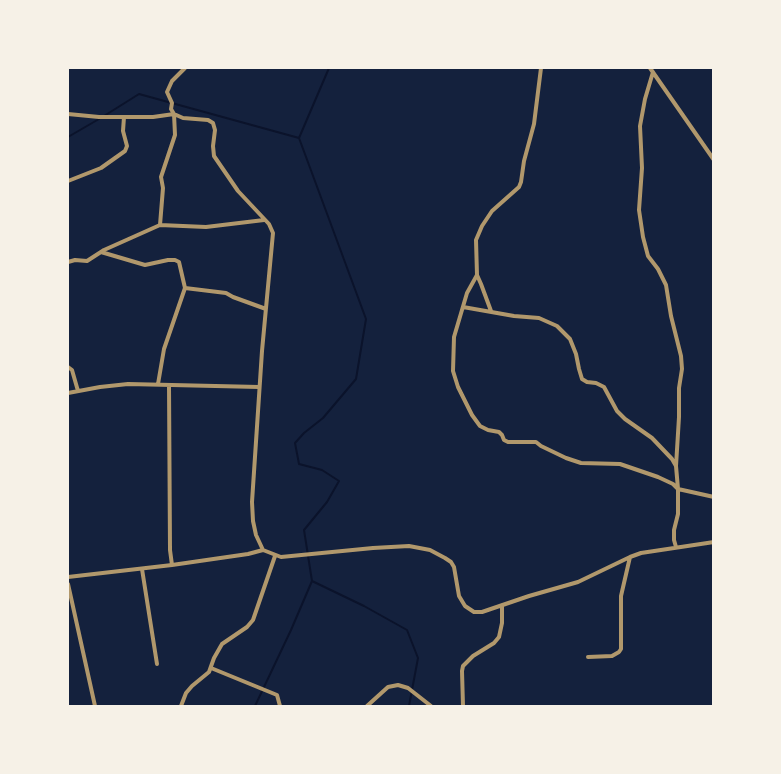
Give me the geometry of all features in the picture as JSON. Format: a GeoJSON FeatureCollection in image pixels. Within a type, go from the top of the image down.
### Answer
{"type":"FeatureCollection","features":[{"type":"Feature","properties":{"kind":"street"},"geometry":{"type":"LineString","coordinates":[[160,225],[163,188],[161,177],[175,135],[172,103],[167,92],[172,81],[185,68]]}},
{"type":"Feature","properties":{"kind":"street"},"geometry":{"type":"LineString","coordinates":[[541,68],[534,124],[521,182],[519,187],[492,211],[482,226],[477,240],[477,275],[467,293],[454,337],[453,371],[458,387],[480,426],[499,432],[507,442],[536,442],[566,458],[581,463],[620,464],[658,477],[678,489],[714,497]]}},
{"type":"Feature","properties":{"kind":"street"},"geometry":{"type":"LineString","coordinates":[[650,68],[714,160]]}},
{"type":"Feature","properties":{"kind":"street"},"geometry":{"type":"LineString","coordinates":[[653,72],[640,126],[642,168],[639,210],[648,256],[666,285],[681,356],[676,466],[678,514],[674,530],[676,547]]}},
{"type":"Feature","properties":{"kind":"street"},"geometry":{"type":"LineString","coordinates":[[68,114],[99,117],[153,117],[174,114],[183,118],[208,120],[213,123],[215,130],[214,156],[238,191],[270,224],[273,233],[259,387],[252,502],[256,535],[263,550],[275,556],[291,557],[410,546],[430,550],[451,562],[457,578],[459,596],[465,606],[474,612],[482,612],[578,582],[641,553],[714,542]]}},
{"type":"Feature","properties":{"kind":"street"},"geometry":{"type":"LineString","coordinates":[[68,182],[101,168],[125,151],[127,146],[123,131],[124,117]]}},
{"type":"Feature","properties":{"kind":"street"},"geometry":{"type":"LineString","coordinates":[[68,262],[87,261],[101,252],[160,225],[206,227],[264,220]]}},
{"type":"Feature","properties":{"kind":"street"},"geometry":{"type":"LineString","coordinates":[[101,252],[145,265],[168,260],[179,262],[185,288],[164,349],[158,384]]}},
{"type":"Feature","properties":{"kind":"street"},"geometry":{"type":"LineString","coordinates":[[477,275],[491,312]]}},
{"type":"Feature","properties":{"kind":"street"},"geometry":{"type":"LineString","coordinates":[[185,288],[226,293],[266,309]]}},
{"type":"Feature","properties":{"kind":"street"},"geometry":{"type":"LineString","coordinates":[[463,307],[539,318],[558,326],[570,339],[582,379],[604,387],[617,411],[652,438],[676,466]]}},
{"type":"Feature","properties":{"kind":"street"},"geometry":{"type":"LineString","coordinates":[[68,367],[72,370],[78,391]]}},
{"type":"Feature","properties":{"kind":"street"},"geometry":{"type":"LineString","coordinates":[[68,393],[128,384],[259,387]]}},
{"type":"Feature","properties":{"kind":"street"},"geometry":{"type":"LineString","coordinates":[[170,385],[170,550],[172,565]]}},
{"type":"Feature","properties":{"kind":"street"},"geometry":{"type":"LineString","coordinates":[[68,578],[172,565],[263,550]]}},
{"type":"Feature","properties":{"kind":"street"},"geometry":{"type":"LineString","coordinates":[[181,706],[186,693],[206,676],[222,644],[247,627],[253,620],[275,556]]}},
{"type":"Feature","properties":{"kind":"street"},"geometry":{"type":"LineString","coordinates":[[588,657],[616,655],[621,649],[621,596],[630,557]]}},
{"type":"Feature","properties":{"kind":"street"},"geometry":{"type":"LineString","coordinates":[[142,569],[157,664]]}},
{"type":"Feature","properties":{"kind":"street"},"geometry":{"type":"LineString","coordinates":[[68,584],[95,706]]}},
{"type":"Feature","properties":{"kind":"street"},"geometry":{"type":"LineString","coordinates":[[463,706],[463,666],[499,637],[502,605]]}},
{"type":"Feature","properties":{"kind":"street"},"geometry":{"type":"LineString","coordinates":[[211,668],[277,695],[280,706]]}},
{"type":"Feature","properties":{"kind":"street"},"geometry":{"type":"LineString","coordinates":[[367,706],[388,687],[398,685],[408,688],[430,706]]}},
{"type":"Feature","properties":{"kind":"waterway"},"geometry":{"type":"LineString","coordinates":[[329,68],[299,138],[366,319],[356,379],[323,418],[295,443],[299,464],[322,470],[339,481],[327,502],[304,530],[312,581],[407,630],[418,658],[409,706]]}},
{"type":"Feature","properties":{"kind":"waterway"},"geometry":{"type":"LineString","coordinates":[[104,116],[139,94],[299,138]]}},
{"type":"Feature","properties":{"kind":"waterway"},"geometry":{"type":"LineString","coordinates":[[68,137],[99,119]]}},
{"type":"Feature","properties":{"kind":"waterway"},"geometry":{"type":"LineString","coordinates":[[255,706],[312,581]]}}]}
